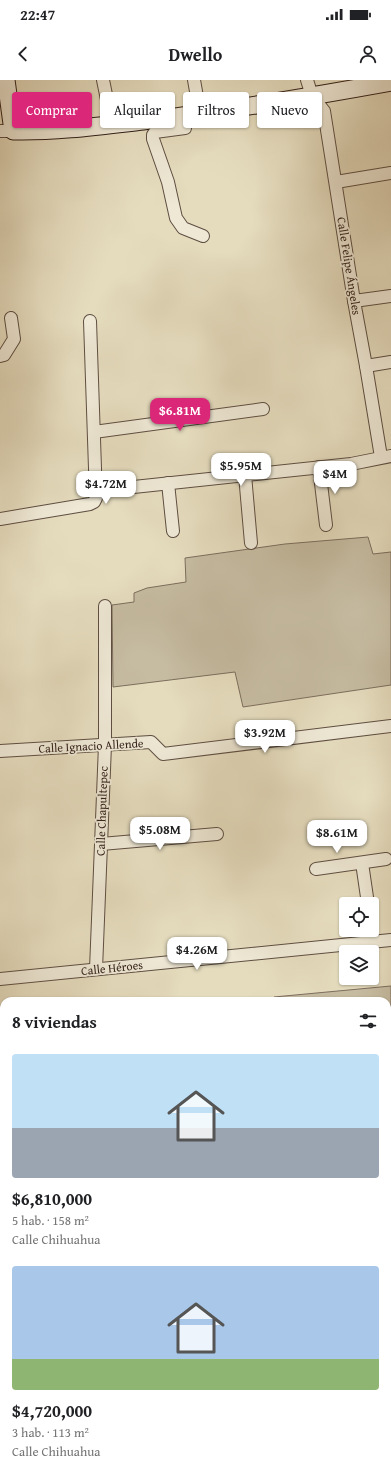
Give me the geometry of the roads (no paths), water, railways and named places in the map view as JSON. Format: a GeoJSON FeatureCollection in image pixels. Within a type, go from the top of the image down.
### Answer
{"type":"FeatureCollection","features":[{"type":"Feature","properties":{"kind":"main road"},"geometry":{"type":"LineString","coordinates":[[6,80],[7,131],[49,130],[100,125]]}},
{"type":"Feature","properties":{"kind":"main road"},"geometry":{"type":"LineString","coordinates":[[322,94],[391,82]]}},
{"type":"Feature","properties":{"kind":"street"},"geometry":{"type":"LineString","coordinates":[[104,80],[106,92]]}},
{"type":"Feature","properties":{"kind":"street"},"geometry":{"type":"LineString","coordinates":[[194,80],[194,92]]}},
{"type":"Feature","properties":{"kind":"street","name":"Calle Felipe Ángeles"},"geometry":{"type":"LineString","coordinates":[[307,80],[311,92]]}},
{"type":"Feature","properties":{"kind":"street","name":"Calle Felipe Ángeles"},"geometry":{"type":"LineString","coordinates":[[322,108],[324,111],[336,182],[354,301],[366,366],[386,457]]}},
{"type":"Feature","properties":{"kind":"street"},"geometry":{"type":"LineString","coordinates":[[185,128],[155,132],[153,139],[168,182],[176,218],[183,228],[202,236]]}},
{"type":"Feature","properties":{"kind":"street"},"geometry":{"type":"LineString","coordinates":[[336,182],[391,173]]}},
{"type":"Feature","properties":{"kind":"street"},"geometry":{"type":"LineString","coordinates":[[354,301],[391,296]]}},
{"type":"Feature","properties":{"kind":"street"},"geometry":{"type":"LineString","coordinates":[[0,356],[4,355],[14,339],[11,318]]}},
{"type":"Feature","properties":{"kind":"street"},"geometry":{"type":"LineString","coordinates":[[0,519],[90,504],[94,502],[96,498],[90,321]]}},
{"type":"Feature","properties":{"kind":"street"},"geometry":{"type":"LineString","coordinates":[[366,366],[391,362]]}},
{"type":"Feature","properties":{"kind":"street"},"geometry":{"type":"LineString","coordinates":[[94,432],[263,409]]}},
{"type":"Feature","properties":{"kind":"street"},"geometry":{"type":"LineString","coordinates":[[96,491],[351,464],[386,457]]}},
{"type":"Feature","properties":{"kind":"street"},"geometry":{"type":"LineString","coordinates":[[319,467],[326,525]]}},
{"type":"Feature","properties":{"kind":"street"},"geometry":{"type":"LineString","coordinates":[[244,475],[251,543]]}},
{"type":"Feature","properties":{"kind":"street"},"geometry":{"type":"LineString","coordinates":[[168,483],[173,531]]}},
{"type":"Feature","properties":{"kind":"street","name":"Calle Chapultepec"},"geometry":{"type":"LineString","coordinates":[[96,969],[105,745],[105,606]]}},
{"type":"Feature","properties":{"kind":"street","name":"Calle Ignacio Allende"},"geometry":{"type":"LineString","coordinates":[[0,751],[151,742],[163,754],[391,726]]}},
{"type":"Feature","properties":{"kind":"street"},"geometry":{"type":"LineString","coordinates":[[101,844],[217,834]]}},
{"type":"Feature","properties":{"kind":"street"},"geometry":{"type":"LineString","coordinates":[[316,869],[386,859]]}},
{"type":"Feature","properties":{"kind":"street"},"geometry":{"type":"LineString","coordinates":[[362,863],[367,897]]}},
{"type":"Feature","properties":{"kind":"street","name":"Calle Héroes"},"geometry":{"type":"LineString","coordinates":[[0,979],[365,937]]}},
{"type":"Feature","properties":{"kind":"street","name":"Calle Héroes"},"geometry":{"type":"LineString","coordinates":[[378,937],[391,940]]}}]}
